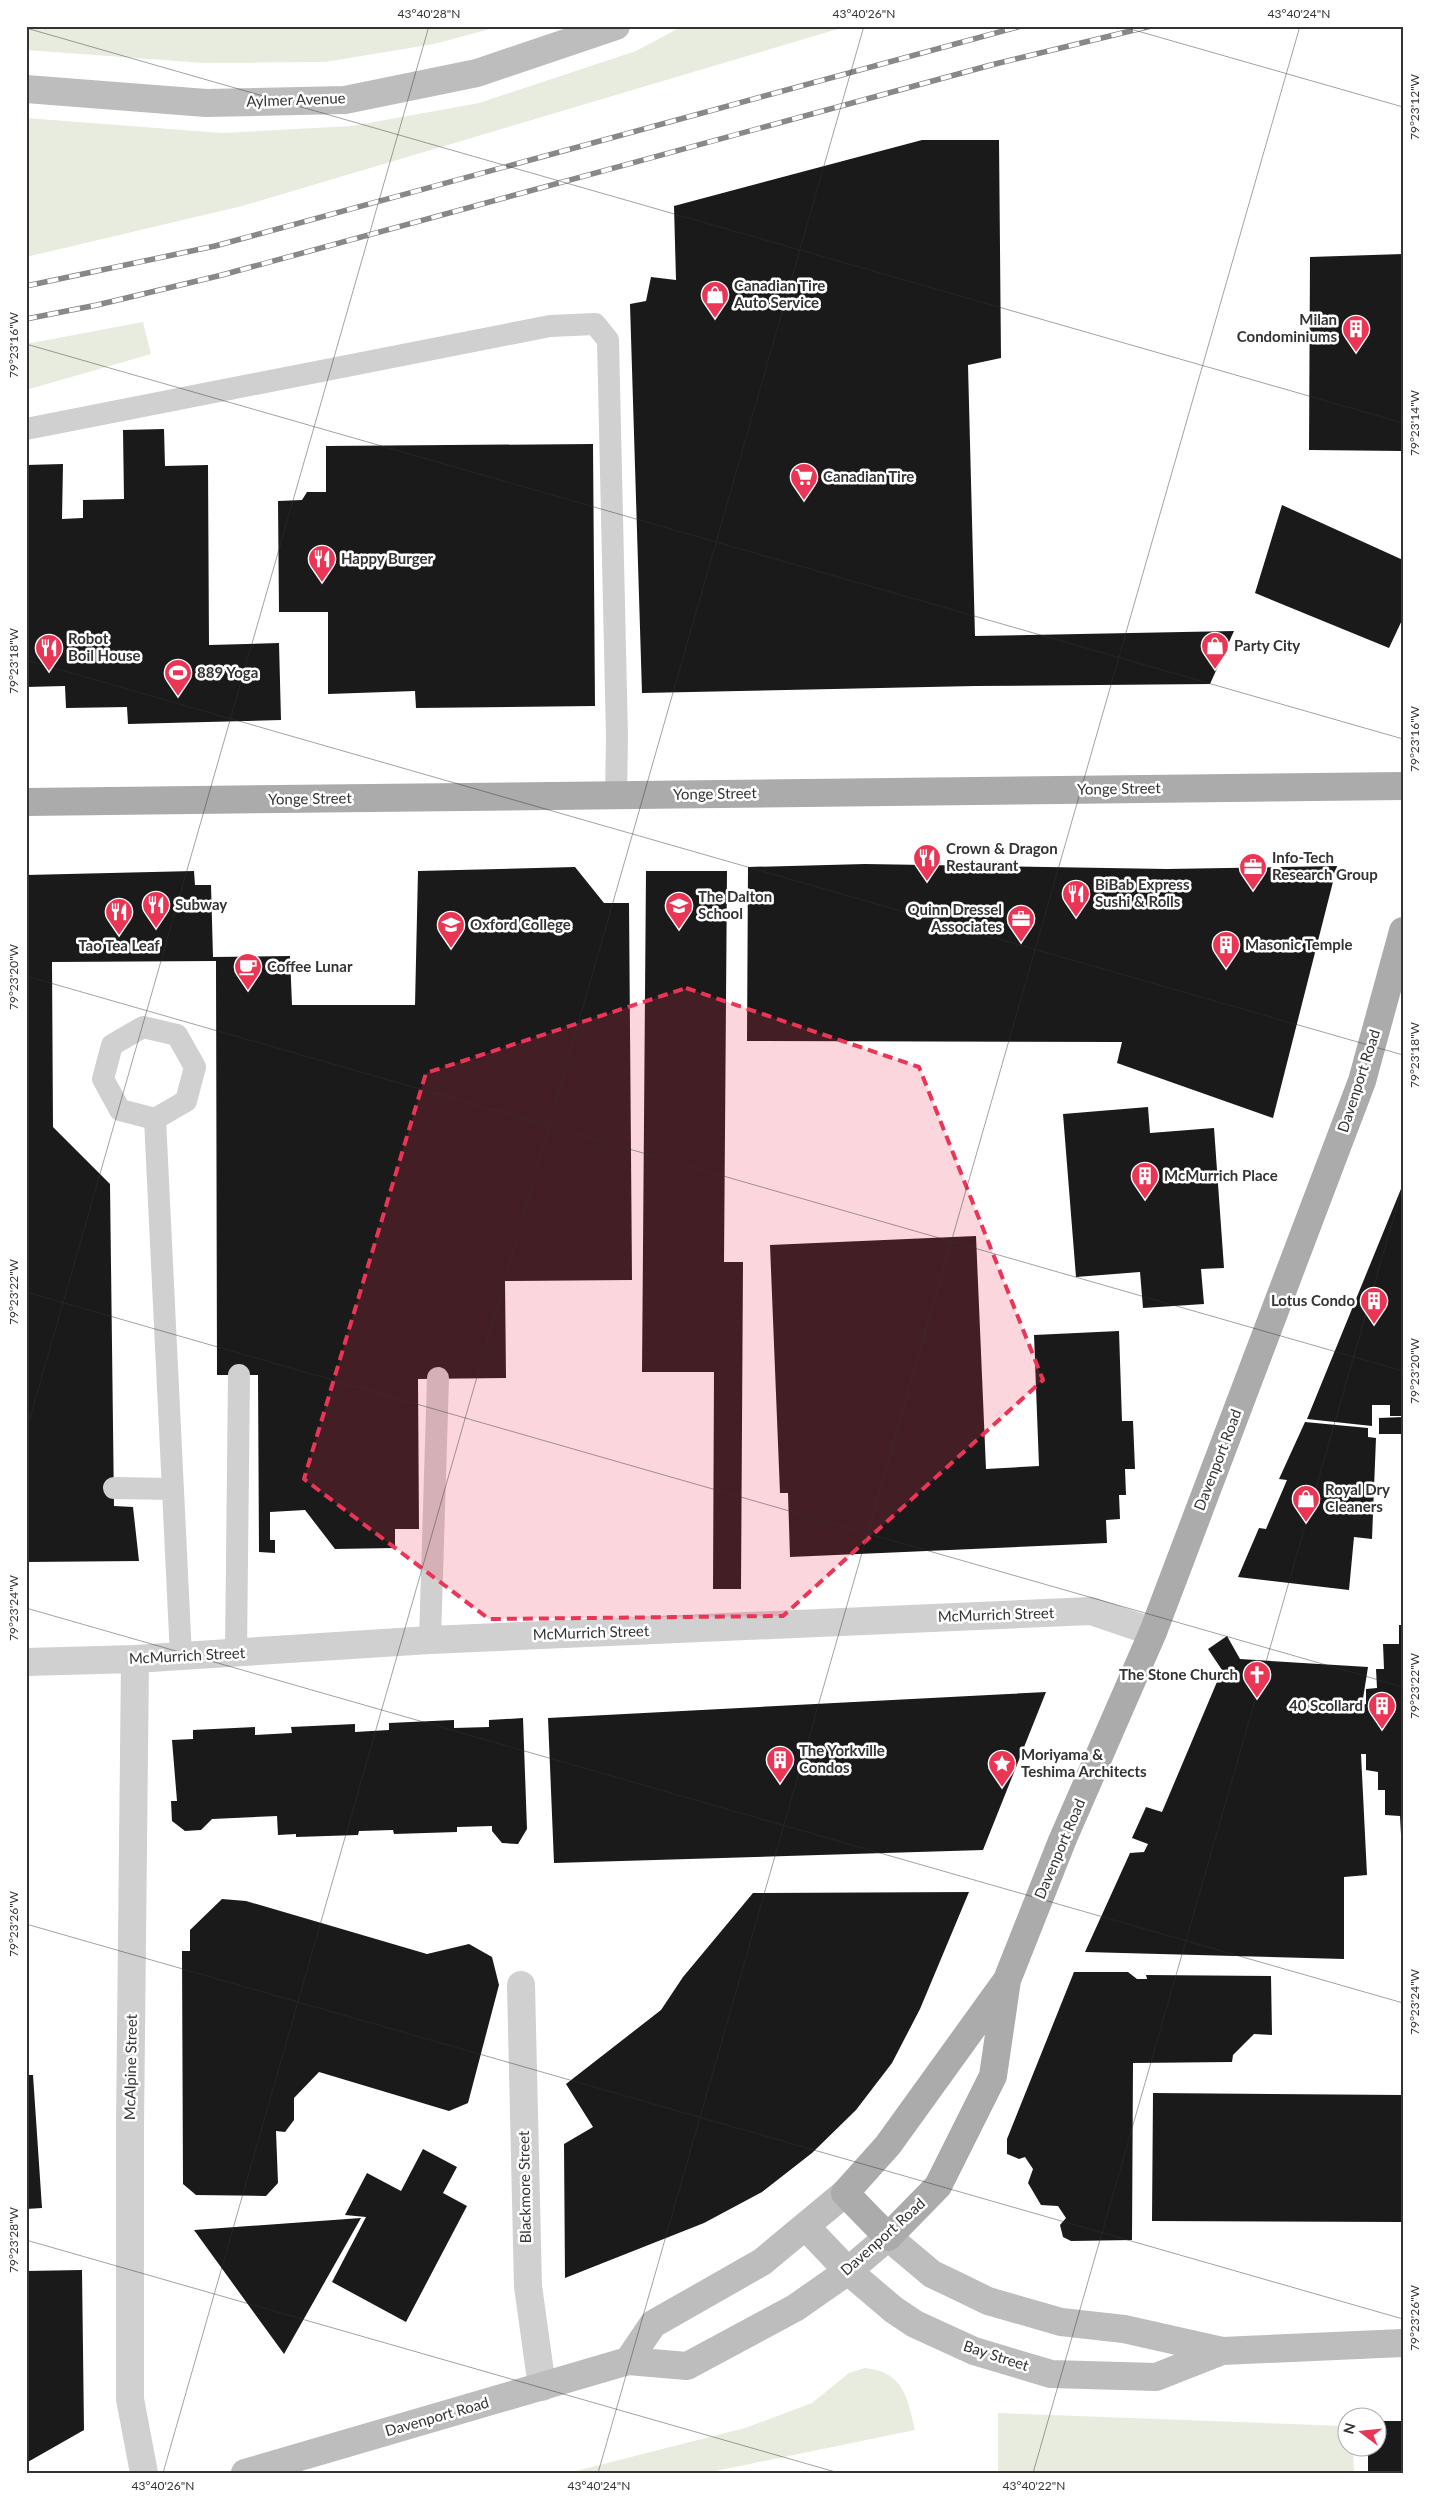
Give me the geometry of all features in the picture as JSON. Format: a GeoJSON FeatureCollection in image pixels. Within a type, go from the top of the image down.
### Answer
{"type":"FeatureCollection","features":[{"type":"Feature","properties":{"kind":"main road","name":"Aylmer Avenue"},"geometry":{"type":"LineString","coordinates":[[26,89],[206,103],[345,100],[477,74],[616,26]]}},
{"type":"Feature","properties":{"kind":"main road","name":"Yonge Street"},"geometry":{"type":"LineString","coordinates":[[26,802],[1403,786]]}},
{"type":"Feature","properties":{"kind":"main road","name":"Davenport Road"},"geometry":{"type":"LineString","coordinates":[[255,2471],[628,2361],[687,2366],[776,2320],[848,2270],[888,2237],[938,2186],[993,2076],[1007,1980],[1062,1841],[1153,1632],[1362,1081],[1403,931]]}},
{"type":"Feature","properties":{"kind":"main road","name":"Davenport Road"},"geometry":{"type":"LineString","coordinates":[[628,2361],[653,2324],[762,2262],[807,2228],[846,2193],[888,2145],[1007,1980]]}},
{"type":"Feature","properties":{"kind":"main road","name":"Bay Street"},"geometry":{"type":"LineString","coordinates":[[846,2193],[888,2237],[932,2274],[988,2301],[1061,2322],[1124,2329],[1222,2350],[1403,2343]]}},
{"type":"Feature","properties":{"kind":"main road","name":"Bay Street"},"geometry":{"type":"LineString","coordinates":[[807,2228],[848,2270],[914,2324],[974,2351],[1051,2374],[1156,2377],[1222,2350]]}},
{"type":"Feature","properties":{"kind":"street","name":"McMurrich Street"},"geometry":{"type":"LineString","coordinates":[[26,1662],[135,1659],[430,1640],[1091,1611],[1153,1632]]}},
{"type":"Feature","properties":{"kind":"street","name":"McAlpine Street"},"geometry":{"type":"LineString","coordinates":[[135,1659],[130,2126],[130,2399],[144,2473]]}},
{"type":"Feature","properties":{"kind":"street","name":"Blackmore Street"},"geometry":{"type":"LineString","coordinates":[[521,1985],[528,2286],[542,2387]]}},
{"type":"Feature","properties":{"kind":"lane"},"geometry":{"type":"LineString","coordinates":[[26,429],[550,326],[595,324],[608,340],[617,738],[616,795]]}},
{"type":"Feature","properties":{"kind":"lane"},"geometry":{"type":"LineString","coordinates":[[143,1027],[177,1035],[195,1067],[186,1101],[155,1119],[120,1110],[103,1079],[112,1044],[143,1027]]}},
{"type":"Feature","properties":{"kind":"lane"},"geometry":{"type":"LineString","coordinates":[[155,1119],[181,1656]]}},
{"type":"Feature","properties":{"kind":"lane"},"geometry":{"type":"LineString","coordinates":[[236,1653],[239,1375]]}},
{"type":"Feature","properties":{"kind":"lane"},"geometry":{"type":"LineString","coordinates":[[430,1640],[438,1378]]}},
{"type":"Feature","properties":{"kind":"lane"},"geometry":{"type":"LineString","coordinates":[[114,1488],[172,1489]]}},
{"type":"Feature","properties":{"kind":"highlighted area"},"geometry":{"type":"Polygon","coordinates":[[[686,988],[919,1067],[1043,1380],[783,1616],[489,1619],[304,1479],[426,1073],[686,988]]]}},
{"type":"Feature","properties":{"kind":"shaded area"},"geometry":{"type":"Polygon","coordinates":[[[26,26],[501,26],[434,44],[325,62],[204,63],[26,50],[26,26]]]}},
{"type":"Feature","properties":{"kind":"shaded area"},"geometry":{"type":"Polygon","coordinates":[[[683,26],[848,26],[242,206],[26,257],[26,118],[222,133],[352,126],[479,103],[636,51],[683,26]]]}},
{"type":"Feature","properties":{"kind":"shaded area"},"geometry":{"type":"Polygon","coordinates":[[[143,322],[151,354],[26,390],[26,344],[143,322]]]}},
{"type":"Feature","properties":{"kind":"shaded area"},"geometry":{"type":"Polygon","coordinates":[[[865,2368],[878,2370],[888,2375],[902,2388],[915,2430],[706,2473],[568,2473],[745,2428],[812,2403],[849,2373],[865,2368]]]}},
{"type":"Feature","properties":{"kind":"shaded area"},"geometry":{"type":"Polygon","coordinates":[[[998,2413],[1336,2426],[1336,2456],[1353,2456],[1354,2473],[998,2473],[998,2413]]]}},
{"type":"Feature","properties":{"kind":"building","name":"Canadian Tire"},"geometry":{"type":"Polygon","coordinates":[[[922,140],[999,140],[1001,358],[968,365],[975,636],[1234,631],[1210,684],[975,686],[642,693],[630,304],[646,301],[651,277],[676,280],[674,206],[922,140]]]}},
{"type":"Feature","properties":{"kind":"building","name":"Milan Condominiums"},"geometry":{"type":"Polygon","coordinates":[[[1403,254],[1403,451],[1309,450],[1310,257],[1403,254]]]}},
{"type":"Feature","properties":{"kind":"building"},"geometry":{"type":"Polygon","coordinates":[[[164,429],[165,466],[208,465],[209,645],[279,643],[281,720],[128,724],[127,707],[66,708],[65,686],[26,687],[26,465],[63,464],[62,519],[83,518],[83,500],[124,499],[123,430],[164,429]]]}},
{"type":"Feature","properties":{"kind":"building"},"geometry":{"type":"Polygon","coordinates":[[[593,444],[595,706],[416,708],[415,691],[328,694],[328,612],[279,612],[278,501],[302,500],[307,492],[326,492],[326,446],[593,444]]]}},
{"type":"Feature","properties":{"kind":"building"},"geometry":{"type":"Polygon","coordinates":[[[1282,505],[1403,560],[1403,618],[1389,648],[1255,593],[1282,505]]]}},
{"type":"Feature","properties":{"kind":"building"},"geometry":{"type":"Polygon","coordinates":[[[865,864],[1167,869],[1337,866],[1273,1118],[1117,1063],[1122,1042],[747,1041],[748,867],[865,864]]]}},
{"type":"Feature","properties":{"kind":"building"},"geometry":{"type":"Polygon","coordinates":[[[575,867],[604,903],[629,903],[632,1280],[505,1281],[506,1378],[418,1379],[419,1529],[395,1529],[395,1548],[335,1549],[305,1510],[270,1512],[270,1540],[275,1540],[275,1553],[259,1552],[258,1375],[217,1375],[216,961],[52,962],[53,1127],[110,1184],[114,1506],[133,1507],[139,1561],[26,1562],[26,875],[194,871],[195,885],[211,885],[213,957],[290,956],[292,1005],[415,1005],[418,871],[575,867]]]}},
{"type":"Feature","properties":{"kind":"building"},"geometry":{"type":"Polygon","coordinates":[[[646,871],[727,871],[724,1262],[743,1262],[741,1589],[713,1589],[714,1372],[642,1372],[646,871]]]}},
{"type":"Feature","properties":{"kind":"building","name":"McMurrich Place"},"geometry":{"type":"Polygon","coordinates":[[[1148,1107],[1150,1133],[1214,1128],[1224,1268],[1201,1269],[1204,1304],[1143,1308],[1140,1272],[1076,1277],[1063,1114],[1148,1107]]]}},
{"type":"Feature","properties":{"kind":"building","name":"Lotus Condo"},"geometry":{"type":"Polygon","coordinates":[[[1403,1184],[1403,1416],[1390,1416],[1390,1405],[1372,1405],[1372,1426],[1307,1419],[1403,1184]]]}},
{"type":"Feature","properties":{"kind":"building"},"geometry":{"type":"Polygon","coordinates":[[[976,1236],[986,1469],[1039,1466],[1034,1335],[1119,1331],[1122,1421],[1133,1421],[1135,1469],[1125,1469],[1126,1495],[1119,1495],[1120,1519],[1106,1520],[1107,1543],[790,1557],[788,1493],[780,1493],[770,1245],[976,1236]]]}},
{"type":"Feature","properties":{"kind":"building"},"geometry":{"type":"Polygon","coordinates":[[[1403,1417],[1403,1434],[1379,1434],[1379,1418],[1403,1417]]]}},
{"type":"Feature","properties":{"kind":"building"},"geometry":{"type":"Polygon","coordinates":[[[1305,1422],[1368,1428],[1368,1437],[1376,1438],[1372,1539],[1354,1537],[1349,1590],[1238,1577],[1259,1528],[1266,1529],[1287,1480],[1279,1479],[1305,1422]]]}},
{"type":"Feature","properties":{"kind":"building"},"geometry":{"type":"Polygon","coordinates":[[[1399,1625],[1403,1625],[1403,1834],[1401,1834],[1400,1816],[1385,1815],[1385,1790],[1378,1790],[1378,1772],[1366,1770],[1366,1754],[1361,1754],[1367,1875],[1344,1877],[1344,1959],[1085,1952],[1130,1853],[1144,1852],[1148,1844],[1132,1838],[1146,1807],[1162,1812],[1222,1670],[1208,1649],[1227,1636],[1240,1659],[1368,1667],[1362,1705],[1366,1704],[1366,1689],[1377,1688],[1376,1669],[1384,1669],[1383,1644],[1399,1644],[1399,1625]]]}},
{"type":"Feature","properties":{"kind":"building","name":"The Yorkville Condos"},"geometry":{"type":"Polygon","coordinates":[[[1046,1692],[983,1850],[554,1863],[548,1718],[1046,1692]]]}},
{"type":"Feature","properties":{"kind":"building"},"geometry":{"type":"Polygon","coordinates":[[[523,1718],[527,1829],[518,1844],[502,1843],[492,1831],[492,1826],[457,1827],[457,1832],[394,1834],[393,1830],[359,1831],[358,1835],[296,1837],[296,1834],[278,1835],[277,1816],[212,1819],[201,1830],[185,1831],[172,1821],[171,1801],[177,1801],[172,1740],[193,1739],[193,1730],[255,1727],[255,1735],[292,1733],[291,1727],[355,1724],[355,1732],[389,1730],[389,1723],[454,1720],[454,1728],[489,1727],[489,1720],[523,1718]]]}},
{"type":"Feature","properties":{"kind":"building"},"geometry":{"type":"Polygon","coordinates":[[[969,1892],[920,2009],[892,2063],[856,2110],[812,2153],[762,2192],[704,2223],[565,2278],[564,2144],[593,2127],[566,2084],[661,2010],[683,1977],[753,1893],[969,1892]]]}},
{"type":"Feature","properties":{"kind":"building"},"geometry":{"type":"Polygon","coordinates":[[[222,1899],[246,1901],[427,1954],[469,1944],[492,1957],[499,1985],[468,2103],[449,2111],[319,2072],[294,2098],[294,2120],[285,2132],[276,2131],[278,2183],[266,2196],[196,2195],[183,2184],[182,1951],[190,1951],[190,1930],[222,1899]]]}},
{"type":"Feature","properties":{"kind":"building"},"geometry":{"type":"Polygon","coordinates":[[[1074,1972],[1128,1972],[1137,1979],[1147,1979],[1146,1975],[1271,1976],[1272,2035],[1254,2034],[1233,2055],[1232,2062],[1133,2063],[1132,2240],[1071,2241],[1063,2237],[1060,2225],[1066,2218],[1058,2206],[1041,2205],[1028,2183],[1033,2169],[1025,2157],[1019,2159],[1007,2154],[1007,2139],[1074,1972]]]}},
{"type":"Feature","properties":{"kind":"building"},"geometry":{"type":"Polygon","coordinates":[[[26,2075],[33,2075],[42,2208],[26,2209],[26,2075]]]}},
{"type":"Feature","properties":{"kind":"building"},"geometry":{"type":"Polygon","coordinates":[[[1153,2093],[1403,2095],[1403,2222],[1152,2221],[1153,2093]]]}},
{"type":"Feature","properties":{"kind":"building"},"geometry":{"type":"Polygon","coordinates":[[[423,2149],[457,2167],[443,2193],[467,2206],[406,2322],[332,2282],[366,2217],[345,2215],[367,2173],[401,2191],[423,2149]]]}},
{"type":"Feature","properties":{"kind":"building"},"geometry":{"type":"Polygon","coordinates":[[[361,2218],[284,2354],[194,2230],[361,2218]]]}},
{"type":"Feature","properties":{"kind":"building"},"geometry":{"type":"Polygon","coordinates":[[[82,2270],[84,2430],[26,2463],[26,2271],[82,2270]]]}},
{"type":"Feature","properties":{"kind":"building"},"geometry":{"type":"Polygon","coordinates":[[[1386,2421],[1403,2421],[1403,2473],[1368,2473],[1368,2456],[1386,2456],[1386,2421]]]}},
{"type":"Feature","properties":{"kind":"railway"},"geometry":{"type":"LineString","coordinates":[[26,286],[215,246],[1021,26]]}},
{"type":"Feature","properties":{"kind":"railway"},"geometry":{"type":"LineString","coordinates":[[26,319],[97,305],[222,275],[991,65],[1151,26]]}},
{"type":"Feature","properties":{"kind":"place","name":"Canadian Tire Auto Service"},"geometry":{"type":"Point","coordinates":[715,319]}},
{"type":"Feature","properties":{"kind":"place","name":"Milan Condominiums"},"geometry":{"type":"Point","coordinates":[1356,353]}},
{"type":"Feature","properties":{"kind":"place","name":"Canadian Tire"},"geometry":{"type":"Point","coordinates":[804,501]}},
{"type":"Feature","properties":{"kind":"place","name":"Happy Burger"},"geometry":{"type":"Point","coordinates":[322,583]}},
{"type":"Feature","properties":{"kind":"place","name":"Party City"},"geometry":{"type":"Point","coordinates":[1215,670]}},
{"type":"Feature","properties":{"kind":"place","name":"Robot Boil House"},"geometry":{"type":"Point","coordinates":[49,672]}},
{"type":"Feature","properties":{"kind":"place","name":"889 Yoga"},"geometry":{"type":"Point","coordinates":[178,697]}},
{"type":"Feature","properties":{"kind":"place","name":"Crown & Dragon Restaurant"},"geometry":{"type":"Point","coordinates":[927,882]}},
{"type":"Feature","properties":{"kind":"place","name":"Info-Tech Research Group"},"geometry":{"type":"Point","coordinates":[1253,891]}},
{"type":"Feature","properties":{"kind":"place","name":"BiBab Express Sushi & Rolls"},"geometry":{"type":"Point","coordinates":[1076,918]}},
{"type":"Feature","properties":{"kind":"place","name":"Subway"},"geometry":{"type":"Point","coordinates":[156,929]}},
{"type":"Feature","properties":{"kind":"place","name":"The Dalton School"},"geometry":{"type":"Point","coordinates":[679,930]}},
{"type":"Feature","properties":{"kind":"place","name":"Tao Tea Leaf"},"geometry":{"type":"Point","coordinates":[119,936]}},
{"type":"Feature","properties":{"kind":"place","name":"Quinn Dressel Associates"},"geometry":{"type":"Point","coordinates":[1021,943]}},
{"type":"Feature","properties":{"kind":"place","name":"Oxford College"},"geometry":{"type":"Point","coordinates":[451,949]}},
{"type":"Feature","properties":{"kind":"place","name":"Masonic Temple"},"geometry":{"type":"Point","coordinates":[1226,969]}},
{"type":"Feature","properties":{"kind":"place","name":"Coffee Lunar"},"geometry":{"type":"Point","coordinates":[248,991]}},
{"type":"Feature","properties":{"kind":"place","name":"McMurrich Place"},"geometry":{"type":"Point","coordinates":[1145,1200]}},
{"type":"Feature","properties":{"kind":"place","name":"Lotus Condo"},"geometry":{"type":"Point","coordinates":[1374,1325]}},
{"type":"Feature","properties":{"kind":"place","name":"Royal Dry Cleaners"},"geometry":{"type":"Point","coordinates":[1306,1523]}},
{"type":"Feature","properties":{"kind":"place","name":"The Stone Church"},"geometry":{"type":"Point","coordinates":[1257,1699]}},
{"type":"Feature","properties":{"kind":"place","name":"40 Scollard"},"geometry":{"type":"Point","coordinates":[1382,1730]}},
{"type":"Feature","properties":{"kind":"place","name":"The Yorkville Condos"},"geometry":{"type":"Point","coordinates":[780,1784]}},
{"type":"Feature","properties":{"kind":"place","name":"Moriyama & Teshima Architects"},"geometry":{"type":"Point","coordinates":[1002,1788]}}]}
